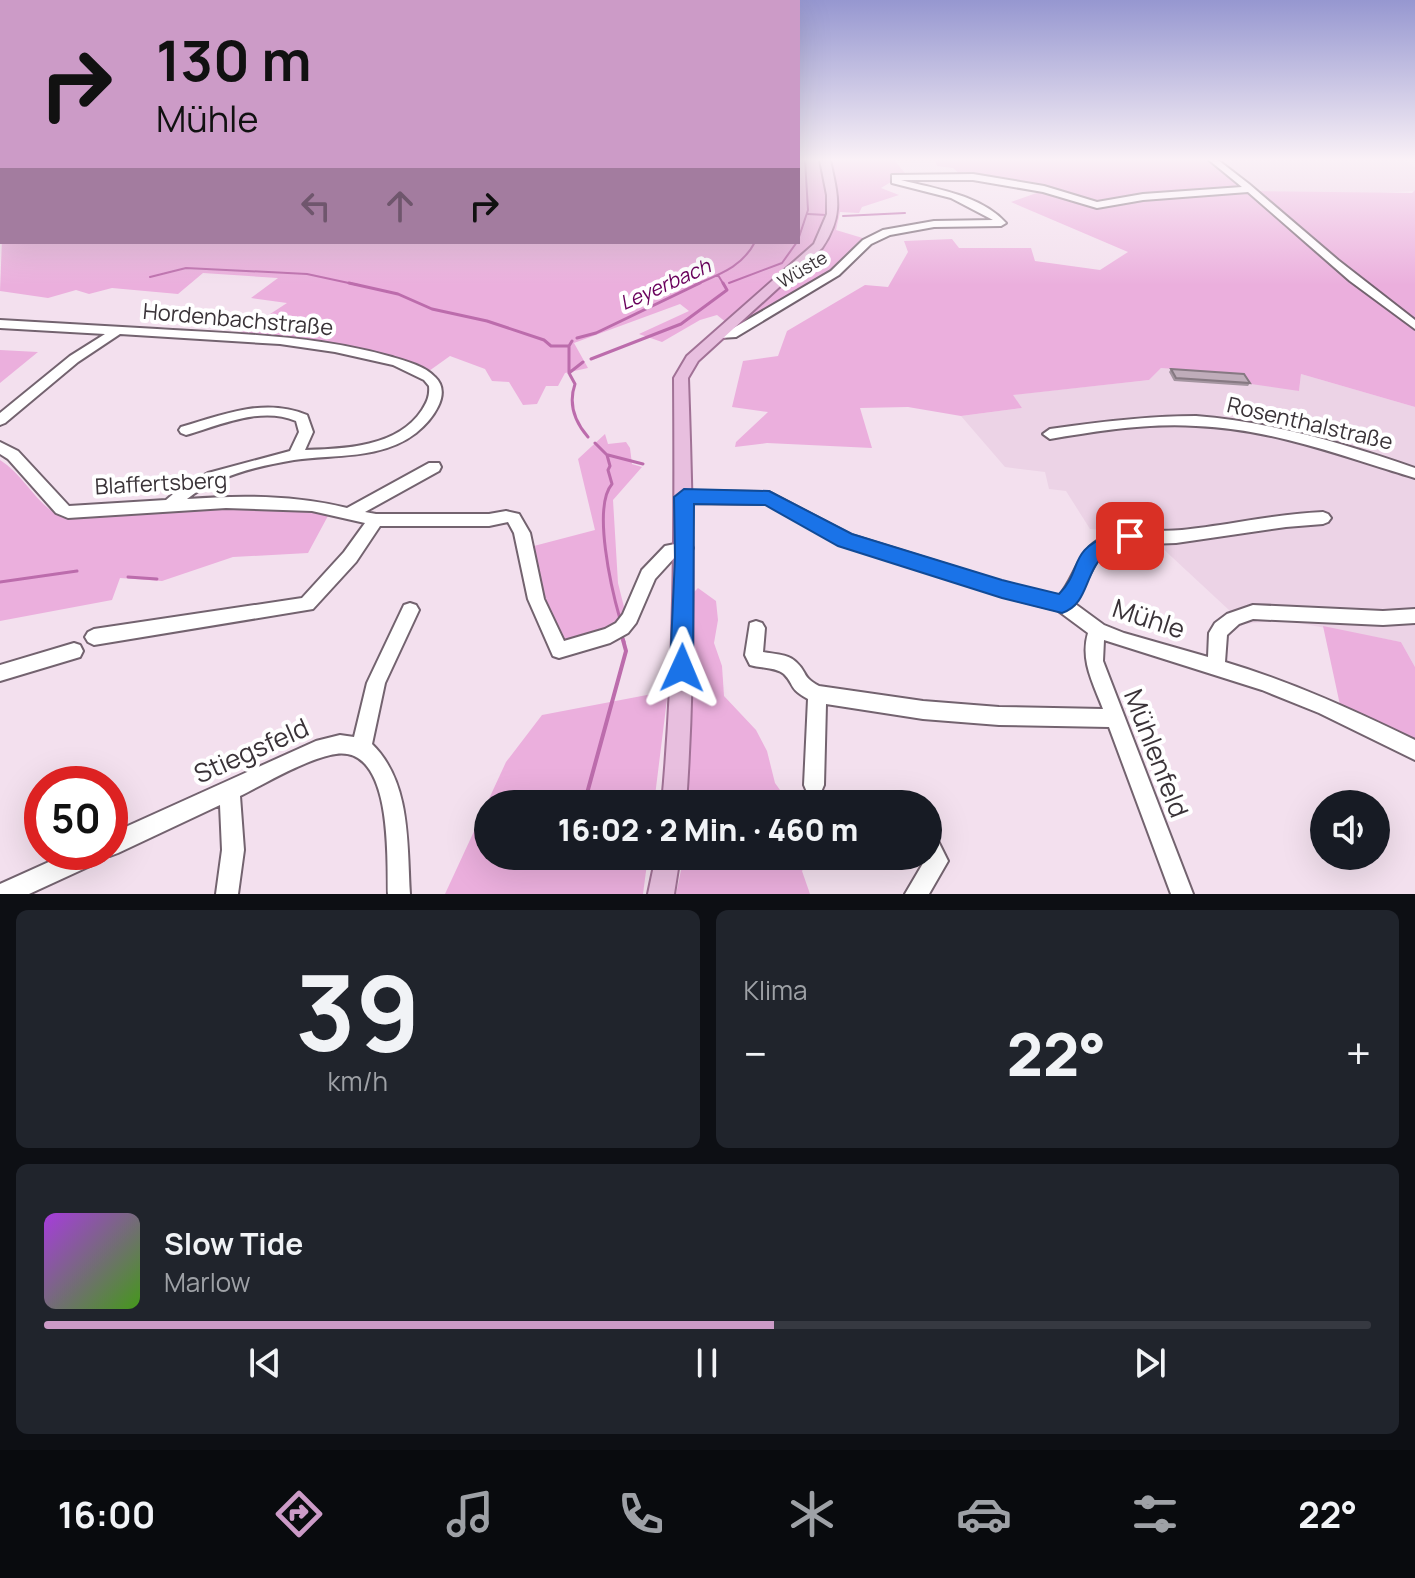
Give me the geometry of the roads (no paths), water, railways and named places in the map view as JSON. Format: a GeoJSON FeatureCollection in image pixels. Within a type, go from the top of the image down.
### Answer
{"type":"FeatureCollection","features":[{"type":"Feature","properties":{"kind":"main road"},"geometry":{"type":"LineString","coordinates":[[675,790],[681,719],[685,548],[681,378],[701,350],[818,246],[831,228],[835,214],[833,202]]}},
{"type":"Feature","properties":{"kind":"main road"},"geometry":{"type":"LineString","coordinates":[[661,894],[665,870]]}},
{"type":"Feature","properties":{"kind":"street","name":"Wüste"},"geometry":{"type":"LineString","coordinates":[[720,334],[732,334],[835,273],[864,244],[887,232],[934,224],[1001,223],[992,214],[967,202]]}},
{"type":"Feature","properties":{"kind":"street","name":"Wüste"},"geometry":{"type":"LineString","coordinates":[[1082,202],[1114,202]]}},
{"type":"Feature","properties":{"kind":"street"},"geometry":{"type":"LineString","coordinates":[[1264,202],[1299,235],[1415,325]]}},
{"type":"Feature","properties":{"kind":"street","name":"Hordenbachstraße"},"geometry":{"type":"LineString","coordinates":[[0,324],[320,345],[393,362],[426,375],[433,382],[437,392],[432,405],[424,416],[398,436],[361,450],[295,455],[201,480],[171,504]]}},
{"type":"Feature","properties":{"kind":"street"},"geometry":{"type":"LineString","coordinates":[[0,420],[74,359],[118,331]]}},
{"type":"Feature","properties":{"kind":"street"},"geometry":{"type":"LineString","coordinates":[[186,430],[250,414],[294,413],[302,418],[306,432],[295,455]]}},
{"type":"Feature","properties":{"kind":"street","name":"Rosenthalstraße"},"geometry":{"type":"LineString","coordinates":[[1050,434],[1117,423],[1199,421],[1308,441],[1415,473]]}},
{"type":"Feature","properties":{"kind":"street","name":"Blaffertsberg"},"geometry":{"type":"LineString","coordinates":[[0,447],[13,455],[61,509],[68,512],[226,502],[312,505],[376,520],[489,520],[510,517],[522,533],[536,599],[555,646],[563,650],[622,628],[648,575],[671,550],[685,548]]}},
{"type":"Feature","properties":{"kind":"street"},"geometry":{"type":"LineString","coordinates":[[352,512],[434,467]]}},
{"type":"Feature","properties":{"kind":"street","name":"Mühle"},"geometry":{"type":"LineString","coordinates":[[684,497],[769,498],[846,540],[1002,589],[1062,604],[1098,630],[1121,640],[1216,666],[1326,707],[1415,750]]}},
{"type":"Feature","properties":{"kind":"street"},"geometry":{"type":"LineString","coordinates":[[1062,604],[1071,596],[1087,560],[1113,540],[1130,536],[1174,537],[1280,519],[1323,518]]}},
{"type":"Feature","properties":{"kind":"street"},"geometry":{"type":"LineString","coordinates":[[94,637],[307,604],[350,557],[376,520]]}},
{"type":"Feature","properties":{"kind":"street"},"geometry":{"type":"LineString","coordinates":[[399,894],[388,784],[381,766],[362,747],[376,683],[410,610]]}},
{"type":"Feature","properties":{"kind":"street"},"geometry":{"type":"LineString","coordinates":[[1216,666],[1218,633],[1230,620],[1241,615],[1253,612],[1383,618],[1415,616]]}},
{"type":"Feature","properties":{"kind":"street"},"geometry":{"type":"LineString","coordinates":[[756,628],[756,659],[784,664],[791,669],[800,685],[817,694],[938,711],[1115,718]]}},
{"type":"Feature","properties":{"kind":"street","name":"Mühlenfeld"},"geometry":{"type":"LineString","coordinates":[[1098,630],[1093,646],[1094,661],[1182,894]]}},
{"type":"Feature","properties":{"kind":"street"},"geometry":{"type":"LineString","coordinates":[[0,673],[74,651]]}},
{"type":"Feature","properties":{"kind":"street"},"geometry":{"type":"LineString","coordinates":[[814,785],[817,694]]}},
{"type":"Feature","properties":{"kind":"street","name":"Stiegsfeld"},"geometry":{"type":"LineString","coordinates":[[128,837],[329,746],[346,744],[362,747]]}},
{"type":"Feature","properties":{"kind":"street"},"geometry":{"type":"LineString","coordinates":[[227,894],[233,850],[229,790]]}},
{"type":"Feature","properties":{"kind":"street"},"geometry":{"type":"LineString","coordinates":[[4,894],[56,870]]}},
{"type":"Feature","properties":{"kind":"street"},"geometry":{"type":"LineString","coordinates":[[916,894],[931,870]]}},
{"type":"Feature","properties":{"kind":"waterway"},"geometry":{"type":"LineString","coordinates":[[800,234],[808,202]]}},
{"type":"Feature","properties":{"kind":"waterway"},"geometry":{"type":"LineString","coordinates":[[843,216],[905,213]]}},
{"type":"Feature","properties":{"kind":"waterway"},"geometry":{"type":"LineString","coordinates":[[808,214],[826,215]]}},
{"type":"Feature","properties":{"kind":"waterway","name":"Leyerbach"},"geometry":{"type":"LineString","coordinates":[[695,285],[737,264],[754,244]]}},
{"type":"Feature","properties":{"kind":"waterway","name":"Leyerbach"},"geometry":{"type":"LineString","coordinates":[[729,283],[782,263],[796,244]]}},
{"type":"Feature","properties":{"kind":"waterway"},"geometry":{"type":"LineString","coordinates":[[150,277],[186,268],[307,274],[356,284]]}},
{"type":"Feature","properties":{"kind":"waterway"},"geometry":{"type":"LineString","coordinates":[[718,275],[724,285]]}},
{"type":"Feature","properties":{"kind":"waterway"},"geometry":{"type":"LineString","coordinates":[[349,283],[356,284]]}},
{"type":"Feature","properties":{"kind":"waterway","name":"Leyerbach"},"geometry":{"type":"LineString","coordinates":[[577,338],[596,333],[700,283]]}},
{"type":"Feature","properties":{"kind":"waterway","name":"Leyerbach"},"geometry":{"type":"LineString","coordinates":[[591,359],[681,324],[727,290],[723,283]]}},
{"type":"Feature","properties":{"kind":"waterway"},"geometry":{"type":"LineString","coordinates":[[356,284],[398,294],[432,309],[487,321],[544,340],[551,346],[569,346]]}},
{"type":"Feature","properties":{"kind":"waterway"},"geometry":{"type":"LineString","coordinates":[[569,346],[572,341]]}},
{"type":"Feature","properties":{"kind":"waterway"},"geometry":{"type":"LineString","coordinates":[[569,346],[569,373]]}},
{"type":"Feature","properties":{"kind":"waterway","name":"Leyerbach"},"geometry":{"type":"LineString","coordinates":[[569,373],[583,362]]}},
{"type":"Feature","properties":{"kind":"waterway","name":"Leyerbach"},"geometry":{"type":"LineString","coordinates":[[569,373],[575,384],[572,399],[574,412],[588,437]]}},
{"type":"Feature","properties":{"kind":"waterway","name":"Leyerbach"},"geometry":{"type":"LineString","coordinates":[[595,443],[607,455],[610,466],[608,470],[612,484],[606,495],[604,529],[620,619]]}},
{"type":"Feature","properties":{"kind":"waterway"},"geometry":{"type":"LineString","coordinates":[[608,455],[643,464]]}},
{"type":"Feature","properties":{"kind":"waterway"},"geometry":{"type":"LineString","coordinates":[[0,582],[77,571]]}},
{"type":"Feature","properties":{"kind":"waterway"},"geometry":{"type":"LineString","coordinates":[[128,577],[157,579]]}},
{"type":"Feature","properties":{"kind":"waterway","name":"Leyerbach"},"geometry":{"type":"LineString","coordinates":[[622,635],[624,642]]}},
{"type":"Feature","properties":{"kind":"waterway","name":"Leyerbach"},"geometry":{"type":"LineString","coordinates":[[588,790],[626,651],[623,640]]}}]}
